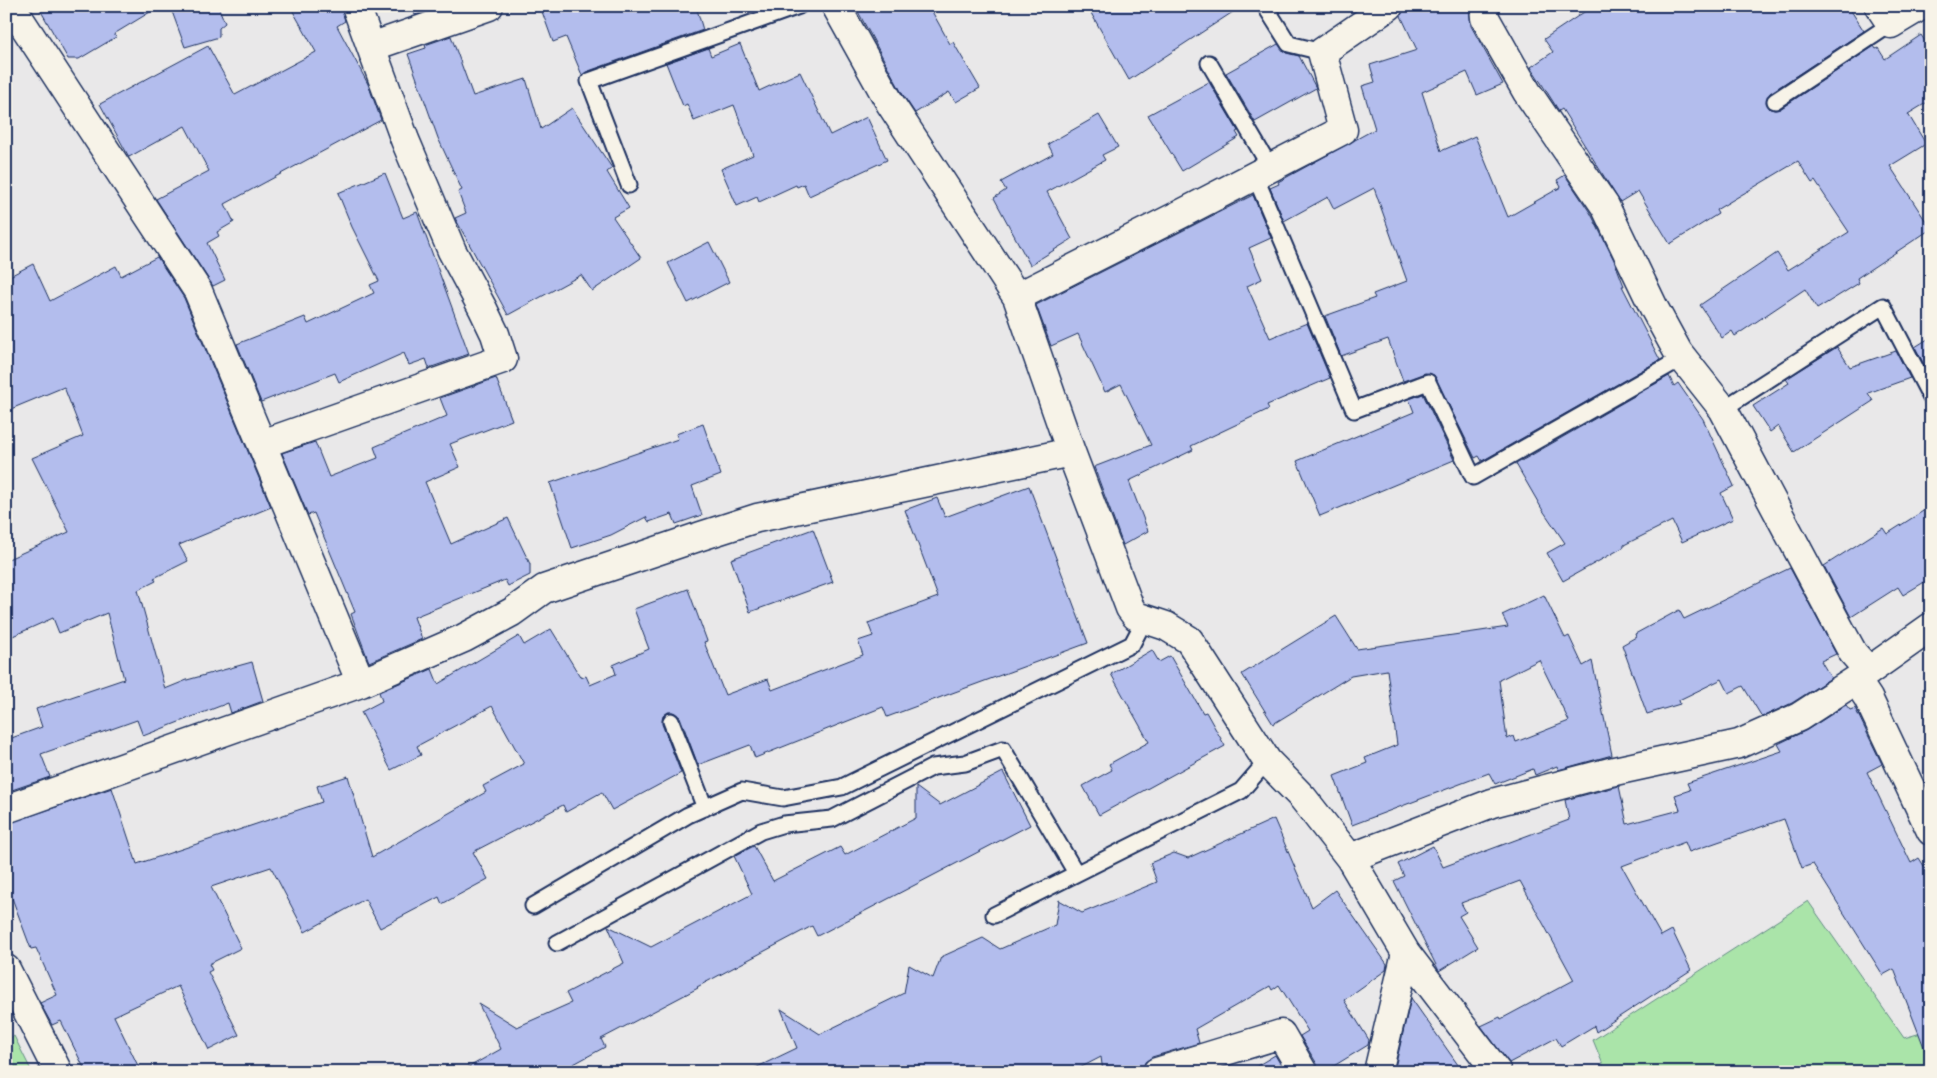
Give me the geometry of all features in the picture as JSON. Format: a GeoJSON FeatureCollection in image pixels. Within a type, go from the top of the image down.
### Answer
{"type":"FeatureCollection","features":[{"type":"Feature","properties":{"kind":"street"},"geometry":{"type":"LineString","coordinates":[[11,6],[198,291],[361,683]]}},
{"type":"Feature","properties":{"kind":"street"},"geometry":{"type":"LineString","coordinates":[[262,444],[503,359],[495,334],[452,251],[404,140],[356,6]]}},
{"type":"Feature","properties":{"kind":"street"},"geometry":{"type":"LineString","coordinates":[[371,46],[489,6]]}},
{"type":"Feature","properties":{"kind":"street"},"geometry":{"type":"LineString","coordinates":[[836,6],[890,103],[1017,298],[1071,452],[1130,608],[1136,616],[1166,626],[1189,640],[1267,761],[1302,798],[1350,858],[1406,954],[1496,1072]]}},
{"type":"Feature","properties":{"kind":"street"},"geometry":{"type":"LineString","coordinates":[[1017,298],[1343,130],[1322,52],[1389,6]]}},
{"type":"Feature","properties":{"kind":"street"},"geometry":{"type":"LineString","coordinates":[[1484,6],[1485,18],[1527,92],[1605,206],[1654,308],[1682,358],[1723,409],[1853,653],[1863,675],[1868,698],[1931,831]]}},
{"type":"Feature","properties":{"kind":"street"},"geometry":{"type":"LineString","coordinates":[[1885,15],[1921,6]]}},
{"type":"Feature","properties":{"kind":"street"},"geometry":{"type":"LineString","coordinates":[[6,808],[361,683],[464,638],[512,612],[544,590],[757,518],[1071,452]]}},
{"type":"Feature","properties":{"kind":"street"},"geometry":{"type":"LineString","coordinates":[[1350,858],[1492,803],[1610,772],[1740,744],[1799,717],[1931,627]]}},
{"type":"Feature","properties":{"kind":"street"},"geometry":{"type":"LineString","coordinates":[[1378,1072],[1406,954]]}},
{"type":"Feature","properties":{"kind":"street"},"geometry":{"type":"LineString","coordinates":[[6,969],[58,1072]]}},
{"type":"Feature","properties":{"kind":"street"},"geometry":{"type":"LineString","coordinates":[[1157,1072],[1281,1034],[1303,1072]]}},
{"type":"Feature","properties":{"kind":"lane"},"geometry":{"type":"LineString","coordinates":[[629,184],[589,81],[799,6]]}},
{"type":"Feature","properties":{"kind":"lane"},"geometry":{"type":"LineString","coordinates":[[1265,6],[1289,44],[1322,52]]}},
{"type":"Feature","properties":{"kind":"lane"},"geometry":{"type":"LineString","coordinates":[[1776,100],[1885,15]]}},
{"type":"Feature","properties":{"kind":"lane"},"geometry":{"type":"LineString","coordinates":[[1209,63],[1262,172],[1354,410],[1428,382],[1474,476],[1682,358]]}},
{"type":"Feature","properties":{"kind":"lane"},"geometry":{"type":"LineString","coordinates":[[1723,409],[1883,306],[1931,398]]}},
{"type":"Feature","properties":{"kind":"lane"},"geometry":{"type":"LineString","coordinates":[[533,906],[688,816],[742,791],[783,798],[842,787],[1132,644],[1145,619]]}},
{"type":"Feature","properties":{"kind":"lane"},"geometry":{"type":"LineString","coordinates":[[670,721],[705,808]]}},
{"type":"Feature","properties":{"kind":"lane"},"geometry":{"type":"LineString","coordinates":[[557,944],[761,831],[784,824],[832,819],[933,767],[965,762],[1003,749],[1076,872]]}},
{"type":"Feature","properties":{"kind":"lane"},"geometry":{"type":"LineString","coordinates":[[994,915],[1076,872],[1241,791],[1267,761]]}},
{"type":"Feature","properties":{"kind":"green space"},"geometry":{"type":"Polygon","coordinates":[[[1808,901],[1904,1038],[1931,1030],[1931,1072],[1606,1072],[1593,1040],[1808,901]]]}},
{"type":"Feature","properties":{"kind":"green space"},"geometry":{"type":"Polygon","coordinates":[[[14,1036],[32,1072],[6,1072],[6,1040],[14,1036]]]}},
{"type":"Feature","properties":{"kind":"building"},"geometry":{"type":"Polygon","coordinates":[[[38,6],[160,6],[114,34],[116,37],[79,59],[68,59],[38,6]]]}},
{"type":"Feature","properties":{"kind":"building"},"geometry":{"type":"Polygon","coordinates":[[[170,6],[218,6],[225,23],[219,28],[219,37],[185,47],[170,6]]]}},
{"type":"Feature","properties":{"kind":"building"},"geometry":{"type":"Polygon","coordinates":[[[290,6],[341,6],[345,21],[337,26],[368,84],[381,120],[225,204],[234,222],[217,232],[219,236],[207,243],[225,280],[213,286],[156,199],[209,171],[185,126],[129,157],[100,104],[208,46],[235,95],[316,52],[290,6]]]}},
{"type":"Feature","properties":{"kind":"building"},"geometry":{"type":"Polygon","coordinates":[[[412,6],[440,6],[415,15],[412,6]]]}},
{"type":"Feature","properties":{"kind":"building"},"geometry":{"type":"Polygon","coordinates":[[[540,6],[696,6],[703,30],[582,75],[566,37],[553,42],[540,6]]]}},
{"type":"Feature","properties":{"kind":"building"},"geometry":{"type":"Polygon","coordinates":[[[855,6],[929,6],[950,44],[953,42],[980,88],[956,102],[949,92],[915,113],[903,95],[855,6]]]}},
{"type":"Feature","properties":{"kind":"building"},"geometry":{"type":"Polygon","coordinates":[[[1087,6],[1242,6],[1129,80],[1087,6]]]}},
{"type":"Feature","properties":{"kind":"building"},"geometry":{"type":"Polygon","coordinates":[[[1404,6],[1469,6],[1471,26],[1503,84],[1477,95],[1467,72],[1422,92],[1441,151],[1475,136],[1508,217],[1561,187],[1557,180],[1565,175],[1591,214],[1614,260],[1624,286],[1622,286],[1660,360],[1482,461],[1479,456],[1475,458],[1434,375],[1425,373],[1403,381],[1388,339],[1341,356],[1325,316],[1375,298],[1373,294],[1407,281],[1374,188],[1334,209],[1328,197],[1284,221],[1270,188],[1375,129],[1362,86],[1375,82],[1370,65],[1417,50],[1401,16],[1404,6]]]}},
{"type":"Feature","properties":{"kind":"building"},"geometry":{"type":"Polygon","coordinates":[[[1593,6],[1848,6],[1864,31],[1770,93],[1766,102],[1770,109],[1775,110],[1780,109],[1874,46],[1876,49],[1878,48],[1885,59],[1921,35],[1931,50],[1931,100],[1908,114],[1926,144],[1890,166],[1931,229],[1857,278],[1859,283],[1817,309],[1805,289],[1735,336],[1732,331],[1722,338],[1700,305],[1777,253],[1788,270],[1849,232],[1815,181],[1812,183],[1798,161],[1716,210],[1718,214],[1670,244],[1638,191],[1620,202],[1562,109],[1559,111],[1531,67],[1553,52],[1544,39],[1593,6]]]}},
{"type":"Feature","properties":{"kind":"building"},"geometry":{"type":"Polygon","coordinates":[[[451,36],[473,96],[526,79],[541,129],[572,108],[612,168],[607,172],[629,208],[613,217],[641,258],[592,291],[581,275],[508,315],[455,218],[466,213],[458,192],[462,190],[438,138],[408,54],[426,48],[425,45],[451,36]]]}},
{"type":"Feature","properties":{"kind":"building"},"geometry":{"type":"Polygon","coordinates":[[[740,44],[759,91],[800,72],[830,135],[867,117],[887,160],[809,196],[804,184],[797,187],[796,185],[759,202],[757,197],[737,206],[721,169],[753,155],[734,105],[694,121],[687,104],[683,106],[666,63],[708,48],[711,56],[740,44]]]}},
{"type":"Feature","properties":{"kind":"building"},"geometry":{"type":"Polygon","coordinates":[[[1278,44],[1286,53],[1299,56],[1316,88],[1255,122],[1226,73],[1278,44]]]}},
{"type":"Feature","properties":{"kind":"building"},"geometry":{"type":"Polygon","coordinates":[[[1209,82],[1238,131],[1236,132],[1239,137],[1182,171],[1148,115],[1209,82]]]}},
{"type":"Feature","properties":{"kind":"building"},"geometry":{"type":"Polygon","coordinates":[[[1099,115],[1118,147],[1102,155],[1105,160],[1047,192],[1072,239],[1030,265],[994,198],[1006,190],[1001,182],[1053,154],[1048,144],[1099,115]]]}},
{"type":"Feature","properties":{"kind":"building"},"geometry":{"type":"Polygon","coordinates":[[[385,173],[403,218],[417,212],[469,354],[429,368],[426,359],[409,365],[404,353],[339,382],[335,373],[261,402],[237,344],[305,317],[308,324],[374,293],[370,285],[379,281],[352,227],[338,193],[385,173]]]}},
{"type":"Feature","properties":{"kind":"building"},"geometry":{"type":"Polygon","coordinates":[[[1253,195],[1271,238],[1249,248],[1262,279],[1247,286],[1270,338],[1307,323],[1330,378],[1267,405],[1269,409],[1191,446],[1193,450],[1129,481],[1148,531],[1123,545],[1094,467],[1151,445],[1121,384],[1105,392],[1078,334],[1051,346],[1036,305],[1253,195]]]}},
{"type":"Feature","properties":{"kind":"building"},"geometry":{"type":"Polygon","coordinates":[[[709,242],[729,282],[688,303],[668,263],[709,242]]]}},
{"type":"Feature","properties":{"kind":"building"},"geometry":{"type":"Polygon","coordinates":[[[157,257],[184,298],[271,507],[179,545],[188,561],[154,578],[156,581],[138,590],[165,689],[187,680],[252,662],[263,701],[231,713],[228,703],[143,736],[137,720],[41,754],[50,777],[6,792],[6,740],[42,727],[36,709],[124,679],[107,613],[59,633],[53,618],[6,639],[6,560],[69,532],[32,458],[83,436],[64,387],[6,411],[6,278],[33,264],[50,301],[116,266],[121,276],[157,257]]]}},
{"type":"Feature","properties":{"kind":"building"},"geometry":{"type":"Polygon","coordinates":[[[1931,337],[1931,371],[1928,372],[1915,347],[1931,337]]]}},
{"type":"Feature","properties":{"kind":"building"},"geometry":{"type":"Polygon","coordinates":[[[1837,347],[1850,367],[1896,351],[1910,378],[1868,393],[1873,401],[1794,452],[1778,426],[1770,432],[1753,406],[1789,383],[1786,379],[1837,347]]]}},
{"type":"Feature","properties":{"kind":"building"},"geometry":{"type":"Polygon","coordinates":[[[1669,376],[1674,386],[1678,383],[1703,419],[1734,486],[1721,493],[1733,519],[1682,542],[1672,521],[1624,545],[1624,547],[1563,581],[1547,553],[1565,543],[1542,509],[1516,464],[1669,376]]]}},
{"type":"Feature","properties":{"kind":"building"},"geometry":{"type":"Polygon","coordinates":[[[496,378],[512,420],[450,444],[460,467],[425,482],[451,544],[508,518],[530,564],[530,575],[508,586],[505,580],[414,617],[422,639],[369,662],[351,614],[355,612],[314,513],[308,515],[282,453],[315,442],[329,477],[378,458],[374,447],[447,416],[440,398],[496,378]]]}},
{"type":"Feature","properties":{"kind":"building"},"geometry":{"type":"Polygon","coordinates":[[[1423,394],[1454,460],[1320,516],[1297,461],[1414,412],[1409,399],[1423,394]]]}},
{"type":"Feature","properties":{"kind":"building"},"geometry":{"type":"Polygon","coordinates":[[[703,424],[721,475],[692,486],[702,515],[676,524],[672,514],[649,522],[646,517],[611,535],[572,548],[550,483],[678,439],[676,434],[703,424]]]}},
{"type":"Feature","properties":{"kind":"building"},"geometry":{"type":"Polygon","coordinates":[[[1029,486],[1088,643],[887,717],[883,707],[755,758],[750,745],[698,765],[680,717],[673,712],[668,712],[663,716],[662,724],[681,773],[612,810],[602,792],[566,812],[563,805],[473,852],[488,879],[442,904],[439,897],[380,928],[365,899],[305,932],[271,867],[211,887],[241,948],[209,964],[212,970],[208,972],[239,1035],[209,1050],[178,986],[114,1016],[141,1072],[86,1072],[61,1021],[52,1025],[40,1003],[57,995],[36,948],[31,949],[6,882],[6,824],[112,788],[137,864],[322,802],[317,786],[348,776],[372,857],[486,792],[483,786],[524,764],[492,706],[417,746],[421,755],[391,770],[361,712],[382,701],[379,692],[432,669],[438,684],[519,636],[524,645],[551,629],[581,678],[586,676],[590,685],[616,674],[613,665],[649,649],[634,609],[688,589],[707,641],[704,642],[725,695],[768,679],[772,690],[863,655],[858,641],[873,636],[868,623],[938,597],[905,510],[937,498],[945,517],[1029,486]]]}},
{"type":"Feature","properties":{"kind":"building"},"geometry":{"type":"Polygon","coordinates":[[[1931,506],[1931,578],[1903,595],[1898,587],[1851,617],[1824,566],[1883,528],[1887,534],[1931,506]]]}},
{"type":"Feature","properties":{"kind":"building"},"geometry":{"type":"Polygon","coordinates":[[[813,529],[833,582],[750,612],[731,559],[813,529]]]}},
{"type":"Feature","properties":{"kind":"building"},"geometry":{"type":"Polygon","coordinates":[[[1790,568],[1836,654],[1821,661],[1831,678],[1792,703],[1762,717],[1743,686],[1729,693],[1722,679],[1679,700],[1680,704],[1647,714],[1622,645],[1636,637],[1635,634],[1679,610],[1684,619],[1790,568]]]}},
{"type":"Feature","properties":{"kind":"building"},"geometry":{"type":"Polygon","coordinates":[[[1544,595],[1565,638],[1569,636],[1583,666],[1592,661],[1612,755],[1558,770],[1557,766],[1535,775],[1533,769],[1495,784],[1489,773],[1352,825],[1334,776],[1367,763],[1365,758],[1397,745],[1387,670],[1351,676],[1273,724],[1242,674],[1336,616],[1357,649],[1508,627],[1502,615],[1544,595]],[[1539,660],[1499,680],[1507,739],[1514,736],[1516,742],[1569,721],[1539,660]]]}},
{"type":"Feature","properties":{"kind":"building"},"geometry":{"type":"Polygon","coordinates":[[[1152,650],[1159,662],[1170,656],[1203,713],[1206,712],[1225,746],[1099,815],[1083,786],[1112,770],[1109,764],[1149,742],[1111,674],[1152,650]]]}},
{"type":"Feature","properties":{"kind":"building"},"geometry":{"type":"Polygon","coordinates":[[[1846,705],[1850,710],[1855,708],[1882,764],[1867,772],[1911,863],[1919,858],[1931,877],[1931,1059],[1929,1060],[1894,969],[1883,975],[1813,864],[1802,868],[1784,819],[1689,852],[1685,842],[1622,866],[1661,936],[1672,930],[1691,970],[1596,1032],[1594,1026],[1561,1046],[1556,1038],[1509,1063],[1481,1026],[1500,1017],[1501,1019],[1574,980],[1520,881],[1461,903],[1466,912],[1459,916],[1478,947],[1439,971],[1394,881],[1404,876],[1398,864],[1433,846],[1443,867],[1569,820],[1565,800],[1619,786],[1627,824],[1680,810],[1675,795],[1690,790],[1687,783],[1782,751],[1778,744],[1807,730],[1846,705]]]}},
{"type":"Feature","properties":{"kind":"building"},"geometry":{"type":"Polygon","coordinates":[[[1003,772],[1030,825],[817,936],[812,926],[601,1039],[605,1047],[559,1072],[460,1072],[501,1049],[478,1003],[517,1027],[571,1003],[566,993],[624,963],[608,926],[651,947],[752,894],[734,856],[754,846],[773,881],[840,847],[845,855],[916,818],[916,787],[940,805],[1003,772]]]}},
{"type":"Feature","properties":{"kind":"building"},"geometry":{"type":"Polygon","coordinates":[[[1274,819],[1312,907],[1335,890],[1387,964],[1386,970],[1344,1000],[1369,1040],[1368,1045],[1324,1072],[1319,1072],[1317,1064],[1300,1036],[1308,1031],[1279,985],[1272,990],[1270,986],[1195,1029],[1199,1043],[1152,1057],[1145,1062],[1142,1072],[1103,1072],[1101,1057],[1072,1072],[747,1072],[797,1048],[781,1009],[820,1034],[904,993],[909,965],[933,978],[941,957],[983,938],[1000,949],[1055,925],[1059,900],[1082,913],[1157,882],[1150,863],[1174,853],[1188,858],[1274,819]]]}},
{"type":"Feature","properties":{"kind":"building"},"geometry":{"type":"Polygon","coordinates":[[[1411,998],[1463,1072],[1394,1072],[1411,998]]]}},
{"type":"Feature","properties":{"kind":"building"},"geometry":{"type":"Polygon","coordinates":[[[1275,1055],[1285,1072],[1247,1072],[1275,1055]]]}}]}
